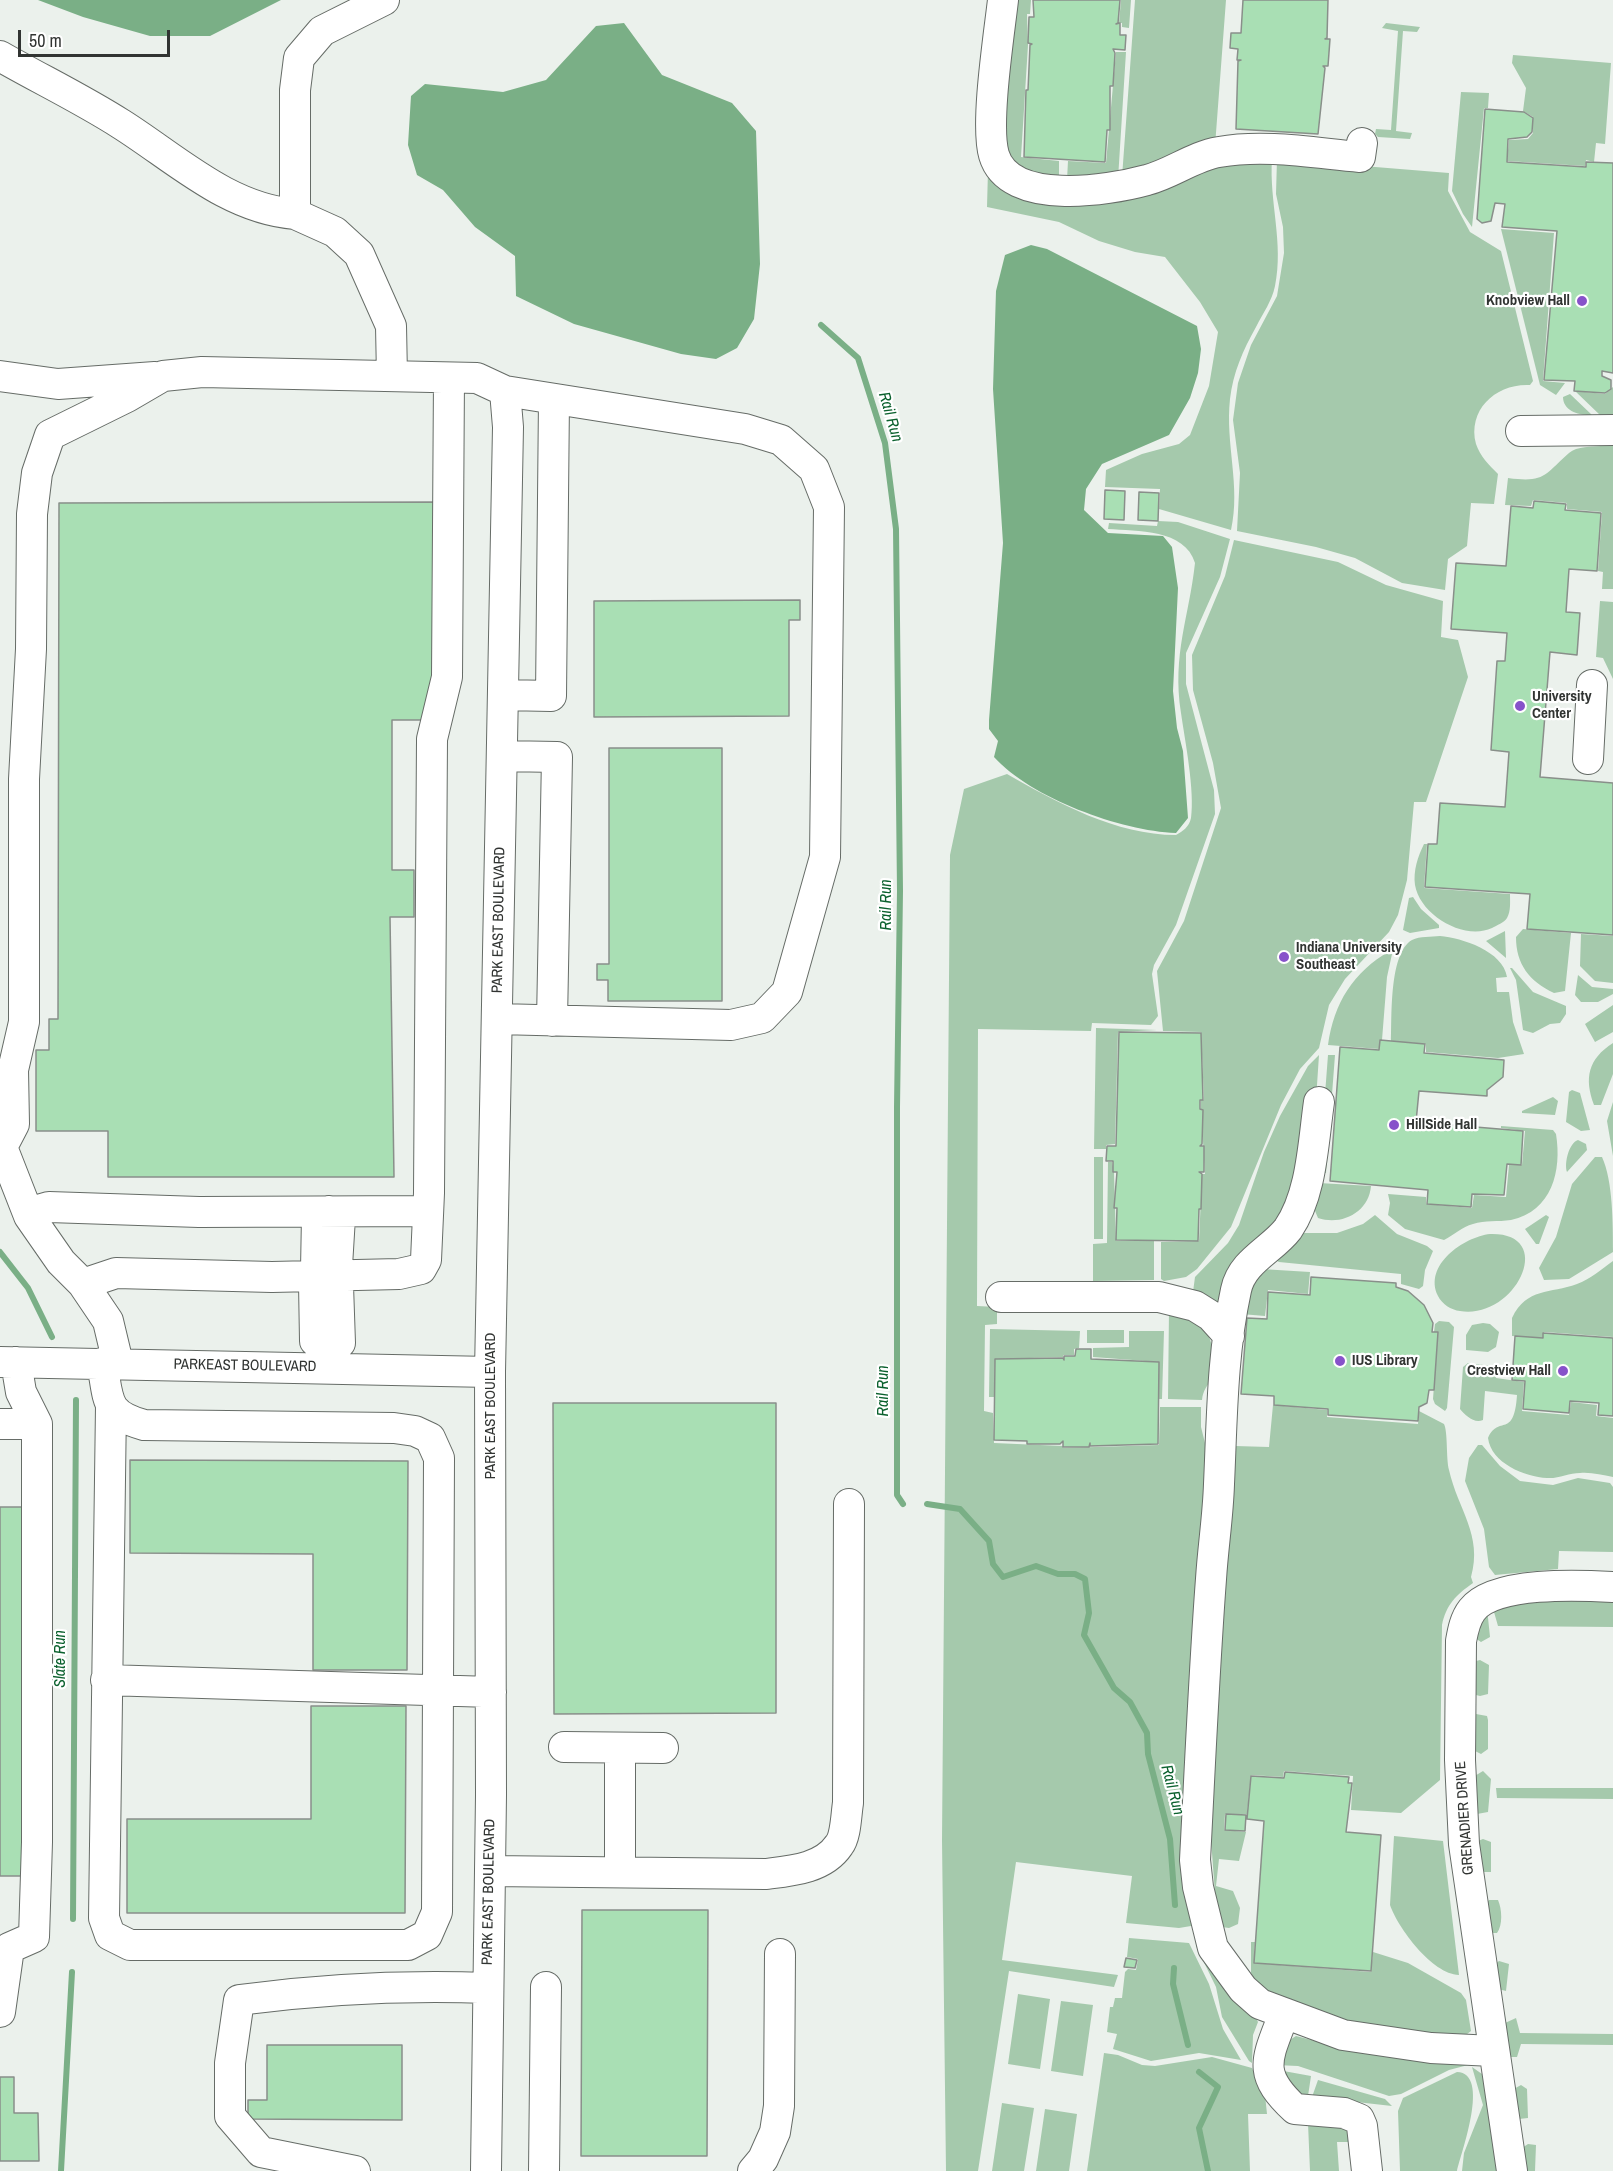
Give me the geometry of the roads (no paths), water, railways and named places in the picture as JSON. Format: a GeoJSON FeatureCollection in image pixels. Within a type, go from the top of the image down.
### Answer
{"type":"FeatureCollection","features":[{"type":"Feature","properties":{"kind":"street"},"geometry":{"type":"LineString","coordinates":[[295,214],[295,90],[299,58],[322,31],[384,0]]}},
{"type":"Feature","properties":{"kind":"street"},"geometry":{"type":"LineString","coordinates":[[1003,0],[992,126],[994,155],[1005,174],[1023,186],[1099,190],[1148,180],[1217,152],[1262,149],[1360,157],[1362,142]]}},
{"type":"Feature","properties":{"kind":"street"},"geometry":{"type":"LineString","coordinates":[[0,56],[119,123],[227,195],[279,213],[295,214],[335,232],[359,254],[391,326],[392,376]]}},
{"type":"Feature","properties":{"kind":"street"},"geometry":{"type":"LineString","coordinates":[[0,376],[58,384],[201,372],[477,378],[505,391],[744,429],[781,440],[814,469],[829,507],[825,857],[787,992],[762,1018],[731,1025],[498,1019]]}},
{"type":"Feature","properties":{"kind":"street"},"geometry":{"type":"LineString","coordinates":[[111,1406],[122,1419],[144,1425],[394,1428],[415,1431],[430,1438],[439,1458],[437,1912],[427,1935],[408,1946],[130,1945],[110,1935],[104,1918],[111,1406],[108,1321],[83,1284],[61,1262],[28,1213],[2,1147],[14,1124],[13,1070],[24,1022],[24,779],[31,650],[32,514],[37,473],[50,435],[127,397],[163,376]]}},
{"type":"Feature","properties":{"kind":"street"},"geometry":{"type":"LineString","coordinates":[[83,1284],[116,1273],[272,1277],[399,1274],[421,1269],[426,1260],[432,739],[447,676],[449,378]]}},
{"type":"Feature","properties":{"kind":"street","name":"PARK EAST BOULEVARD"},"geometry":{"type":"LineString","coordinates":[[486,2171],[491,1692],[490,1372],[508,427],[505,391]]}},
{"type":"Feature","properties":{"kind":"street"},"geometry":{"type":"LineString","coordinates":[[503,695],[551,696],[554,399]]}},
{"type":"Feature","properties":{"kind":"street"},"geometry":{"type":"LineString","coordinates":[[1521,431],[1613,430]]}},
{"type":"Feature","properties":{"kind":"street"},"geometry":{"type":"LineString","coordinates":[[1588,759],[1601,720],[1592,685]]}},
{"type":"Feature","properties":{"kind":"street"},"geometry":{"type":"LineString","coordinates":[[502,756],[557,757],[552,1021]]}},
{"type":"Feature","properties":{"kind":"street"},"geometry":{"type":"LineString","coordinates":[[1318,1102],[1309,1167],[1296,1213],[1287,1230],[1250,1264],[1237,1286],[1229,1336],[1221,1417],[1195,1860],[1198,1887],[1213,1948],[1243,1989],[1260,2004],[1343,2035],[1431,2048],[1493,2051]]}},
{"type":"Feature","properties":{"kind":"street"},"geometry":{"type":"LineString","coordinates":[[28,1213],[49,1207],[199,1212],[428,1211]]}},
{"type":"Feature","properties":{"kind":"street"},"geometry":{"type":"LineString","coordinates":[[329,1211],[317,1216],[316,1269],[338,1285],[340,1343],[330,1361]]}},
{"type":"Feature","properties":{"kind":"street"},"geometry":{"type":"LineString","coordinates":[[1001,1296],[1159,1297],[1195,1306],[1210,1316],[1229,1336]]}},
{"type":"Feature","properties":{"kind":"street","name":"PARKEAST BOULEVARD"},"geometry":{"type":"LineString","coordinates":[[8,1362],[330,1361],[490,1372]]}},
{"type":"Feature","properties":{"kind":"street"},"geometry":{"type":"LineString","coordinates":[[0,2012],[9,1948],[34,1937],[37,1784],[37,1424],[8,1362]]}},
{"type":"Feature","properties":{"kind":"street"},"geometry":{"type":"LineString","coordinates":[[0,1424],[37,1424]]}},
{"type":"Feature","properties":{"kind":"street"},"geometry":{"type":"LineString","coordinates":[[490,1871],[765,1874],[793,1871],[824,1860],[840,1844],[848,1803],[849,1504]]}},
{"type":"Feature","properties":{"kind":"street","name":"GRENADIER DRIVE"},"geometry":{"type":"LineString","coordinates":[[1512,2171],[1464,1844],[1460,1760],[1461,1641],[1464,1624],[1473,1608],[1503,1593],[1579,1585],[1613,1587]]}},
{"type":"Feature","properties":{"kind":"street"},"geometry":{"type":"LineString","coordinates":[[106,1680],[491,1692]]}},
{"type":"Feature","properties":{"kind":"street"},"geometry":{"type":"LineString","coordinates":[[564,1747],[663,1748]]}},
{"type":"Feature","properties":{"kind":"street"},"geometry":{"type":"LineString","coordinates":[[620,1748],[620,1872]]}},
{"type":"Feature","properties":{"kind":"street"},"geometry":{"type":"LineString","coordinates":[[753,2171],[763,2159],[775,2132],[779,2106],[780,1954]]}},
{"type":"Feature","properties":{"kind":"street"},"geometry":{"type":"LineString","coordinates":[[355,2171],[261,2152],[230,2116],[230,2063],[239,2000],[297,1993],[410,1985],[488,1988]]}},
{"type":"Feature","properties":{"kind":"street"},"geometry":{"type":"LineString","coordinates":[[544,2171],[546,1987]]}},
{"type":"Feature","properties":{"kind":"street"},"geometry":{"type":"LineString","coordinates":[[1284,2014],[1270,2049],[1267,2070],[1273,2087],[1294,2109],[1344,2113],[1359,2119],[1362,2126],[1367,2171]]}},
{"type":"Feature","properties":{"kind":"waterway","name":"Rail Run"},"geometry":{"type":"LineString","coordinates":[[821,325],[858,358],[885,443],[896,529],[900,891],[897,1107],[897,1495],[903,1504]]}},
{"type":"Feature","properties":{"kind":"waterway","name":"Slate Run"},"geometry":{"type":"LineString","coordinates":[[0,1252],[28,1288],[52,1337]]}},
{"type":"Feature","properties":{"kind":"waterway","name":"Slate Run"},"geometry":{"type":"LineString","coordinates":[[73,1919],[76,1400]]}},
{"type":"Feature","properties":{"kind":"waterway","name":"Rail Run"},"geometry":{"type":"LineString","coordinates":[[927,1504],[960,1509],[989,1541],[993,1564],[1003,1577],[1036,1566],[1058,1574],[1075,1574],[1085,1579],[1089,1613],[1084,1635],[1114,1688],[1130,1702],[1147,1733],[1148,1754],[1170,1839],[1175,1905]]}},
{"type":"Feature","properties":{"kind":"waterway","name":"Rail Run"},"geometry":{"type":"LineString","coordinates":[[1174,1968],[1173,1984],[1188,2045]]}},
{"type":"Feature","properties":{"kind":"waterway","name":"Slate Run"},"geometry":{"type":"LineString","coordinates":[[61,2171],[72,1972]]}},
{"type":"Feature","properties":{"kind":"waterway","name":"Rail Run"},"geometry":{"type":"LineString","coordinates":[[1199,2072],[1218,2087],[1199,2128],[1208,2171]]}},
{"type":"Feature","properties":{"kind":"place","name":"Knobview Hall"},"geometry":{"type":"Point","coordinates":[1582,301]}},
{"type":"Feature","properties":{"kind":"place","name":"University Center"},"geometry":{"type":"Point","coordinates":[1520,706]}},
{"type":"Feature","properties":{"kind":"place","name":"Indiana University Southeast"},"geometry":{"type":"Point","coordinates":[1284,957]}},
{"type":"Feature","properties":{"kind":"place","name":"HillSide Hall"},"geometry":{"type":"Point","coordinates":[1394,1125]}},
{"type":"Feature","properties":{"kind":"place","name":"IUS Library"},"geometry":{"type":"Point","coordinates":[1340,1361]}},
{"type":"Feature","properties":{"kind":"place","name":"Crestview Hall"},"geometry":{"type":"Point","coordinates":[1563,1371]}}]}
